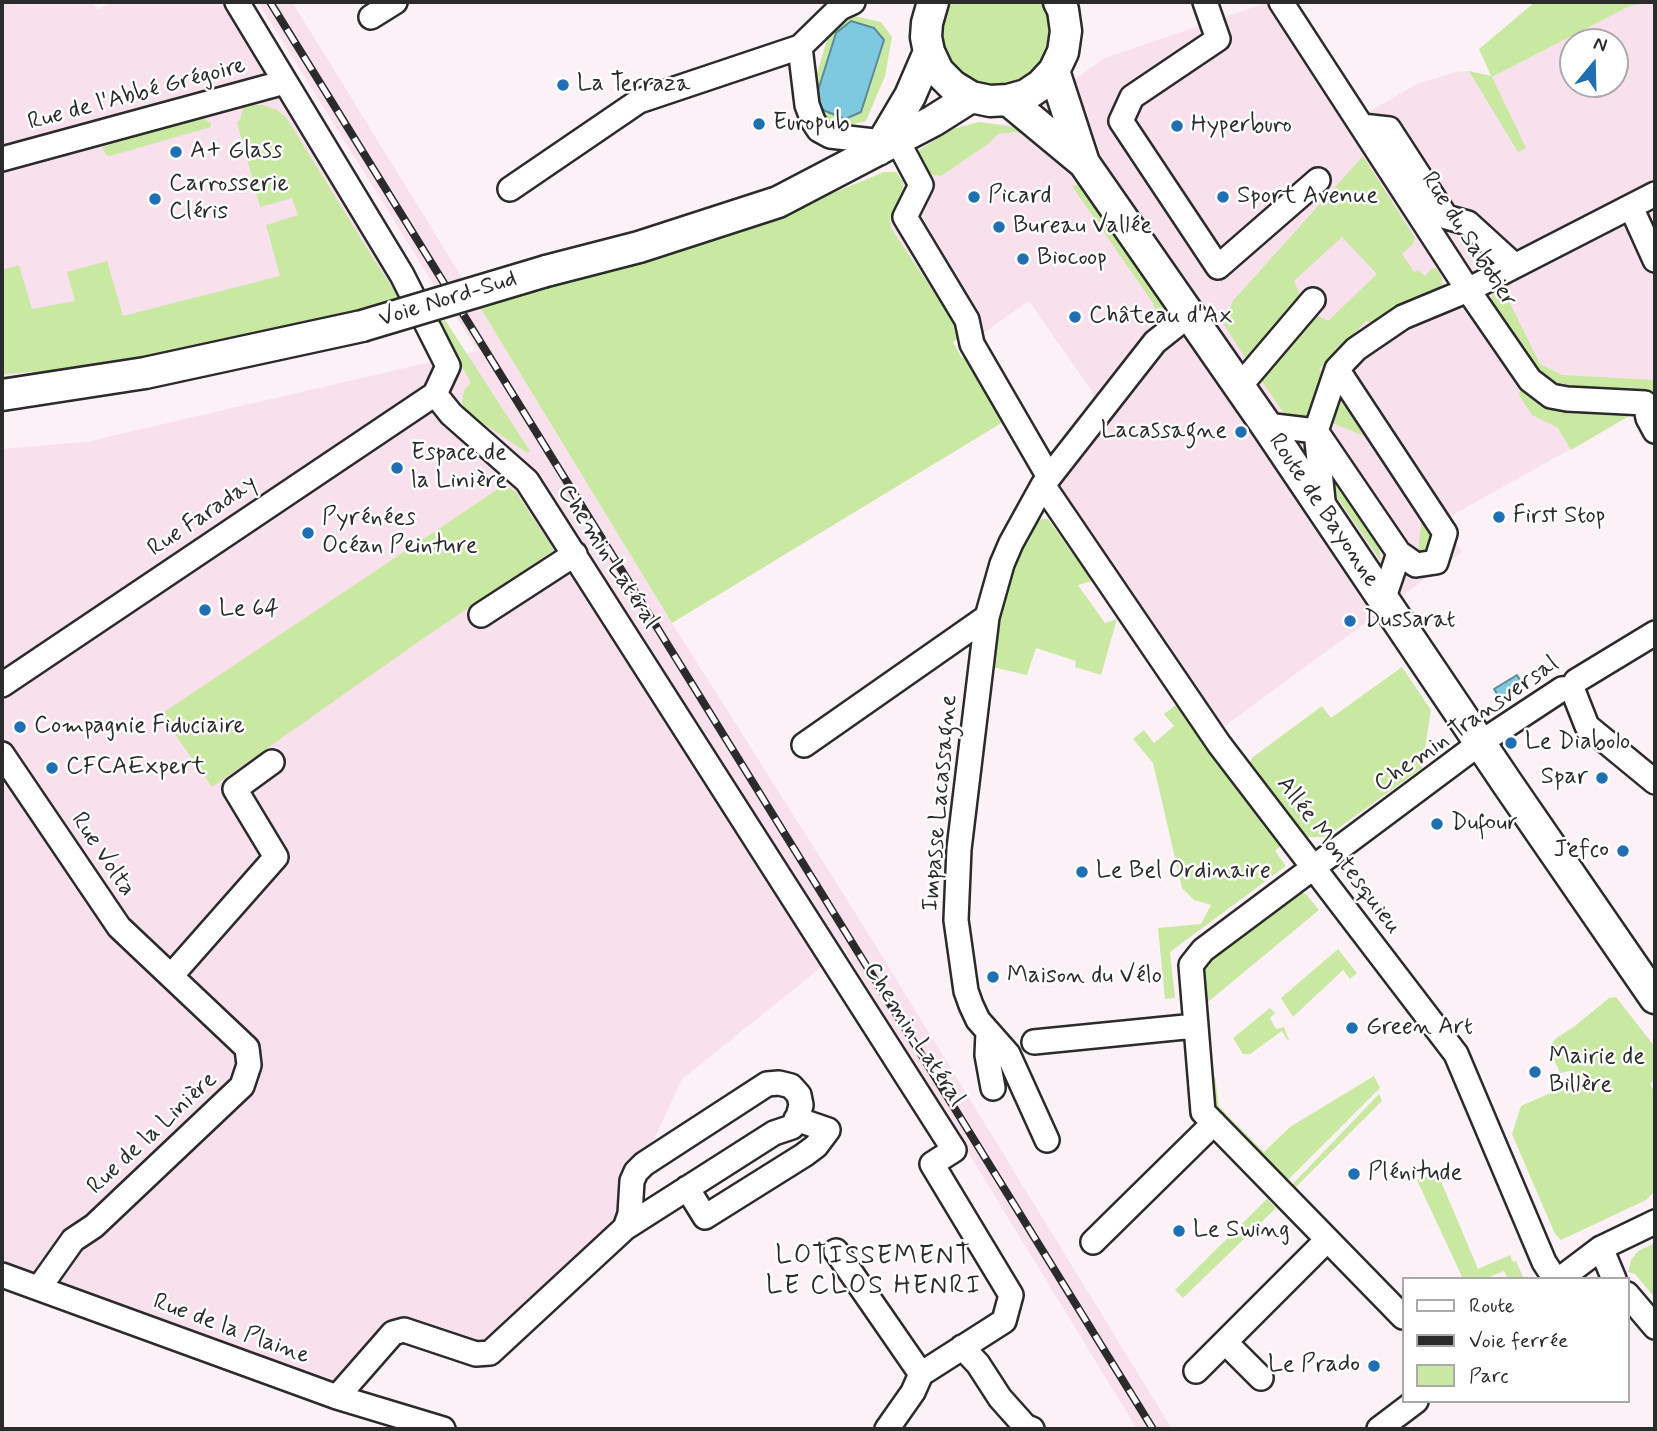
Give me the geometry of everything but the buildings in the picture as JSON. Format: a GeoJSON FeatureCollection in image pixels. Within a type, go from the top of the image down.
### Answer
{"type":"FeatureCollection","features":[{"type":"Feature","properties":{"kind":"main road"},"geometry":{"type":"LineString","coordinates":[[933,2],[927,23],[929,51],[938,71],[953,86],[971,97],[990,101],[1026,95],[1041,85],[1054,71],[1063,52],[1066,31],[1062,4]]}},
{"type":"Feature","properties":{"kind":"main road"},"geometry":{"type":"LineString","coordinates":[[886,144],[929,51]]}},
{"type":"Feature","properties":{"kind":"main road","name":"Route de Bayonne"},"geometry":{"type":"LineString","coordinates":[[1054,71],[1084,163]]}},
{"type":"Feature","properties":{"kind":"main road","name":"Voie Nord-Sud"},"geometry":{"type":"LineString","coordinates":[[2,395],[145,373],[362,326],[546,271],[639,247],[778,202],[971,97]]}},
{"type":"Feature","properties":{"kind":"main road","name":"Route de Bayonne"},"geometry":{"type":"LineString","coordinates":[[1008,100],[1084,163],[1266,425],[1655,998]]}},
{"type":"Feature","properties":{"kind":"street"},"geometry":{"type":"LineString","coordinates":[[237,2],[402,275],[448,366],[435,394]]}},
{"type":"Feature","properties":{"kind":"street"},"geometry":{"type":"LineString","coordinates":[[371,17],[395,2]]}},
{"type":"Feature","properties":{"kind":"street"},"geometry":{"type":"LineString","coordinates":[[510,189],[639,101],[800,47],[840,8],[853,2]]}},
{"type":"Feature","properties":{"kind":"street"},"geometry":{"type":"LineString","coordinates":[[1205,2],[1218,39],[1132,97],[1121,121],[1218,267],[1318,180]]}},
{"type":"Feature","properties":{"kind":"street","name":"Rue du Sabotier"},"geometry":{"type":"LineString","coordinates":[[1281,2],[1468,290],[1530,380],[1551,396],[1650,403],[1648,418],[1655,431]]}},
{"type":"Feature","properties":{"kind":"street"},"geometry":{"type":"LineString","coordinates":[[800,47],[807,105],[819,130],[830,136],[886,144]]}},
{"type":"Feature","properties":{"kind":"street","name":"Rue de l'Abbé Grégoire"},"geometry":{"type":"LineString","coordinates":[[2,159],[285,82]]}},
{"type":"Feature","properties":{"kind":"street"},"geometry":{"type":"LineString","coordinates":[[1362,126],[1389,129],[1446,217],[1468,223],[1514,265]]}},
{"type":"Feature","properties":{"kind":"street","name":"Allée Montesquieu"},"geometry":{"type":"LineString","coordinates":[[886,144],[921,186],[905,217],[967,320],[972,344],[1046,481],[1219,744],[1456,1054],[1544,1262],[1554,1277]]}},
{"type":"Feature","properties":{"kind":"street"},"geometry":{"type":"LineString","coordinates":[[1324,513],[1316,431],[1337,369],[1356,349],[1403,317],[1468,290],[1655,194]]}},
{"type":"Feature","properties":{"kind":"street"},"geometry":{"type":"LineString","coordinates":[[1631,207],[1655,260]]}},
{"type":"Feature","properties":{"kind":"street"},"geometry":{"type":"LineString","coordinates":[[1239,387],[1313,300]]}},
{"type":"Feature","properties":{"kind":"street","name":"Impasse Lacassagne"},"geometry":{"type":"LineString","coordinates":[[1047,1140],[1008,1054],[978,1020],[966,991],[955,900],[987,617],[1011,543],[1046,481],[1155,342],[1189,315]]}},
{"type":"Feature","properties":{"kind":"street"},"geometry":{"type":"LineString","coordinates":[[1266,425],[1316,431],[1399,553],[1416,565],[1436,562],[1446,533],[1337,369]]}},
{"type":"Feature","properties":{"kind":"street","name":"Chemin Latéral"},"geometry":{"type":"LineString","coordinates":[[435,394],[451,414],[527,481],[954,1150],[932,1164],[1011,1295],[1004,1321],[962,1347]]}},
{"type":"Feature","properties":{"kind":"street","name":"Rue Faraday"},"geometry":{"type":"LineString","coordinates":[[2,685],[435,394]]}},
{"type":"Feature","properties":{"kind":"street"},"geometry":{"type":"LineString","coordinates":[[1383,600],[1399,553]]}},
{"type":"Feature","properties":{"kind":"street"},"geometry":{"type":"LineString","coordinates":[[481,615],[575,554]]}},
{"type":"Feature","properties":{"kind":"street","name":"Impasse Lacassagne"},"geometry":{"type":"LineString","coordinates":[[804,746],[987,617]]}},
{"type":"Feature","properties":{"kind":"street","name":"Chemin Transversal"},"geometry":{"type":"LineString","coordinates":[[1195,1026],[1191,965],[1195,957],[1480,743],[1562,689],[1572,688],[1576,681],[1655,633]]}},
{"type":"Feature","properties":{"kind":"street"},"geometry":{"type":"LineString","coordinates":[[1572,688],[1587,726],[1655,782]]}},
{"type":"Feature","properties":{"kind":"street","name":"Rue Volta"},"geometry":{"type":"LineString","coordinates":[[2,754],[119,927],[171,976]]}},
{"type":"Feature","properties":{"kind":"street"},"geometry":{"type":"LineString","coordinates":[[171,976],[276,858],[235,789],[272,762]]}},
{"type":"Feature","properties":{"kind":"street","name":"Rue de la Linière"},"geometry":{"type":"LineString","coordinates":[[39,1288],[73,1240],[94,1226],[134,1189],[242,1086],[247,1075],[247,1048],[171,976]]}},
{"type":"Feature","properties":{"kind":"street"},"geometry":{"type":"LineString","coordinates":[[1034,1042],[1195,1026],[1203,1112],[1402,1316]]}},
{"type":"Feature","properties":{"kind":"street"},"geometry":{"type":"LineString","coordinates":[[988,1032],[987,1055],[993,1088]]}},
{"type":"Feature","properties":{"kind":"street"},"geometry":{"type":"LineString","coordinates":[[337,1397],[393,1334],[404,1331],[476,1354],[490,1353],[625,1228],[774,1133],[792,1127],[801,1105],[799,1095],[791,1086],[767,1084],[644,1164],[632,1181],[630,1214],[625,1228]]}},
{"type":"Feature","properties":{"kind":"street"},"geometry":{"type":"LineString","coordinates":[[687,1188],[705,1217],[804,1155],[816,1146],[828,1130],[796,1119]]}},
{"type":"Feature","properties":{"kind":"street"},"geometry":{"type":"LineString","coordinates":[[1093,1242],[1214,1123]]}},
{"type":"Feature","properties":{"kind":"street"},"geometry":{"type":"LineString","coordinates":[[1563,1277],[1601,1248],[1655,1222]]}},
{"type":"Feature","properties":{"kind":"street"},"geometry":{"type":"LineString","coordinates":[[1196,1371],[1327,1240]]}},
{"type":"Feature","properties":{"kind":"street"},"geometry":{"type":"LineString","coordinates":[[1601,1248],[1613,1277]]}},
{"type":"Feature","properties":{"kind":"street"},"geometry":{"type":"LineString","coordinates":[[836,1251],[921,1374]]}},
{"type":"Feature","properties":{"kind":"street","name":"Rue de la Plaine"},"geometry":{"type":"LineString","coordinates":[[2,1275],[337,1397],[443,1429]]}},
{"type":"Feature","properties":{"kind":"street"},"geometry":{"type":"LineString","coordinates":[[1629,1296],[1655,1327]]}},
{"type":"Feature","properties":{"kind":"street"},"geometry":{"type":"LineString","coordinates":[[1225,1342],[1261,1378]]}},
{"type":"Feature","properties":{"kind":"street"},"geometry":{"type":"LineString","coordinates":[[887,1429],[913,1392],[921,1374],[962,1347],[978,1364],[1000,1398],[1025,1426],[1032,1429]]}},
{"type":"Feature","properties":{"kind":"street"},"geometry":{"type":"LineString","coordinates":[[1379,1429],[1413,1403]]}},
{"type":"Feature","properties":{"kind":"shaded area"},"geometry":{"type":"Polygon","coordinates":[[[2,2],[92,2],[98,10],[111,2],[224,2],[280,84],[400,295],[60,368],[2,376],[2,2]]]}},
{"type":"Feature","properties":{"kind":"shaded area"},"geometry":{"type":"Polygon","coordinates":[[[258,2],[292,2],[463,279],[436,288],[258,2]]]}},
{"type":"Feature","properties":{"kind":"shaded area"},"geometry":{"type":"Polygon","coordinates":[[[1269,2],[1281,2],[1358,118],[1417,84],[1456,72],[1469,71],[1492,77],[1559,43],[1559,98],[1629,98],[1629,28],[1587,28],[1630,6],[1655,2],[1655,403],[1645,403],[1631,415],[1442,521],[1462,552],[1219,730],[1049,477],[1103,407],[1029,301],[965,346],[954,321],[891,228],[890,217],[902,199],[901,178],[896,172],[918,160],[919,150],[953,129],[979,122],[1010,125],[1105,58],[1269,2]]]}},
{"type":"Feature","properties":{"kind":"shaded area"},"geometry":{"type":"Polygon","coordinates":[[[478,304],[672,623],[866,930],[1172,1429],[1137,1429],[844,949],[682,1079],[614,1225],[486,1342],[396,1318],[322,1401],[2,1286],[2,449],[86,442],[478,351],[453,312],[478,304]]]}},
{"type":"Feature","properties":{"kind":"green space"},"geometry":{"type":"Polygon","coordinates":[[[946,2],[1045,2],[1052,18],[1050,53],[1029,81],[982,90],[944,60],[938,24],[946,2]]]}},
{"type":"Feature","properties":{"kind":"green space"},"geometry":{"type":"Polygon","coordinates":[[[1535,2],[1655,2],[1630,6],[1587,28],[1559,28],[1559,43],[1492,77],[1526,148],[1518,152],[1469,71],[1491,76],[1479,49],[1535,2]]]}},
{"type":"Feature","properties":{"kind":"green space"},"geometry":{"type":"Polygon","coordinates":[[[854,16],[881,22],[892,37],[885,76],[866,121],[842,127],[818,114],[810,96],[830,30],[840,20],[854,16]]]}},
{"type":"Feature","properties":{"kind":"green space"},"geometry":{"type":"Polygon","coordinates":[[[253,105],[277,110],[286,117],[400,300],[201,348],[88,368],[2,374],[2,270],[19,265],[32,309],[75,301],[67,272],[107,261],[123,316],[280,276],[266,225],[298,215],[292,198],[260,207],[237,122],[243,108],[253,105]]]}},
{"type":"Feature","properties":{"kind":"green space"},"geometry":{"type":"Polygon","coordinates":[[[200,117],[211,123],[211,127],[110,156],[106,155],[102,147],[200,117]]]}},
{"type":"Feature","properties":{"kind":"green space"},"geometry":{"type":"Polygon","coordinates":[[[979,122],[1025,129],[1031,136],[1015,132],[998,134],[988,144],[941,176],[928,174],[917,155],[919,150],[953,129],[979,122]]]}},
{"type":"Feature","properties":{"kind":"green space"},"geometry":{"type":"Polygon","coordinates":[[[1363,156],[1415,238],[1413,244],[1402,254],[1414,272],[1418,270],[1425,276],[1432,268],[1437,269],[1442,285],[1437,292],[1373,323],[1366,321],[1319,369],[1330,380],[1312,420],[1289,421],[1257,374],[1311,316],[1328,321],[1377,274],[1342,237],[1294,281],[1303,301],[1250,365],[1224,325],[1232,302],[1363,156]]]}},
{"type":"Feature","properties":{"kind":"green space"},"geometry":{"type":"Polygon","coordinates":[[[884,172],[896,172],[903,182],[902,199],[890,217],[891,228],[954,322],[960,338],[953,342],[962,358],[970,354],[1008,419],[672,623],[478,304],[661,257],[731,235],[884,172]]]}},
{"type":"Feature","properties":{"kind":"green space"},"geometry":{"type":"Polygon","coordinates":[[[1080,185],[1160,302],[1163,309],[1155,318],[1153,303],[1072,186],[1080,185]]]}},
{"type":"Feature","properties":{"kind":"green space"},"geometry":{"type":"Polygon","coordinates":[[[1510,278],[1513,283],[1503,289],[1540,364],[1562,375],[1655,380],[1655,392],[1562,389],[1545,383],[1495,312],[1491,300],[1494,289],[1510,278]]]}},
{"type":"Feature","properties":{"kind":"green space"},"geometry":{"type":"Polygon","coordinates":[[[445,320],[530,451],[527,453],[465,411],[462,402],[464,390],[471,383],[438,323],[445,320]]]}},
{"type":"Feature","properties":{"kind":"green space"},"geometry":{"type":"Polygon","coordinates":[[[1521,387],[1545,404],[1564,411],[1623,412],[1631,415],[1571,450],[1558,428],[1532,415],[1519,395],[1521,387]]]}},
{"type":"Feature","properties":{"kind":"green space"},"geometry":{"type":"Polygon","coordinates":[[[1343,394],[1381,443],[1328,421],[1333,395],[1343,394]]]}},
{"type":"Feature","properties":{"kind":"green space"},"geometry":{"type":"Polygon","coordinates":[[[1326,465],[1378,543],[1381,561],[1330,487],[1326,465]]]}},
{"type":"Feature","properties":{"kind":"green space"},"geometry":{"type":"Polygon","coordinates":[[[504,485],[516,492],[554,550],[212,787],[161,714],[504,485]]]}},
{"type":"Feature","properties":{"kind":"green space"},"geometry":{"type":"Polygon","coordinates":[[[1423,506],[1440,543],[1417,562],[1423,506]]]}},
{"type":"Feature","properties":{"kind":"green space"},"geometry":{"type":"Polygon","coordinates":[[[1048,519],[1092,581],[1078,585],[1105,623],[1117,619],[1101,675],[1075,667],[1076,661],[1036,648],[1027,675],[992,667],[1009,571],[1024,541],[1036,523],[1048,519]]]}},
{"type":"Feature","properties":{"kind":"green space"},"geometry":{"type":"Polygon","coordinates":[[[1402,667],[1431,710],[1422,768],[1326,837],[1300,837],[1247,767],[1253,757],[1322,706],[1331,718],[1402,667]]]}},
{"type":"Feature","properties":{"kind":"green space"},"geometry":{"type":"Polygon","coordinates":[[[1180,702],[1283,844],[1275,851],[1286,866],[1170,952],[1175,998],[1165,999],[1158,928],[1201,924],[1211,905],[1194,900],[1182,888],[1153,763],[1133,739],[1144,730],[1154,743],[1174,726],[1164,714],[1180,702]]]}},
{"type":"Feature","properties":{"kind":"green space"},"geometry":{"type":"Polygon","coordinates":[[[1292,891],[1306,894],[1319,910],[1208,1002],[1199,1003],[1202,961],[1292,891]]]}},
{"type":"Feature","properties":{"kind":"green space"},"geometry":{"type":"Polygon","coordinates":[[[1338,949],[1357,973],[1350,979],[1343,970],[1293,1017],[1281,998],[1338,949]]]}},
{"type":"Feature","properties":{"kind":"green space"},"geometry":{"type":"Polygon","coordinates":[[[1616,997],[1655,1047],[1655,1080],[1650,1084],[1655,1092],[1655,1191],[1646,1200],[1561,1240],[1555,1234],[1512,1134],[1521,1106],[1571,1084],[1575,1079],[1571,1071],[1560,1073],[1549,1048],[1555,1039],[1609,998],[1616,997]]]}},
{"type":"Feature","properties":{"kind":"green space"},"geometry":{"type":"Polygon","coordinates":[[[1270,1008],[1275,1013],[1270,1018],[1276,1029],[1284,1027],[1289,1040],[1282,1031],[1250,1054],[1243,1054],[1233,1038],[1270,1008]]]}},
{"type":"Feature","properties":{"kind":"green space"},"geometry":{"type":"Polygon","coordinates":[[[1374,1076],[1380,1088],[1282,1186],[1211,1115],[1204,1079],[1215,1077],[1219,1107],[1264,1152],[1290,1127],[1374,1076]]]}},
{"type":"Feature","properties":{"kind":"green space"},"geometry":{"type":"Polygon","coordinates":[[[1379,1094],[1382,1101],[1295,1188],[1344,1237],[1337,1243],[1286,1191],[1379,1094]]]}},
{"type":"Feature","properties":{"kind":"green space"},"geometry":{"type":"Polygon","coordinates":[[[1437,1172],[1478,1269],[1510,1255],[1523,1277],[1507,1277],[1504,1271],[1489,1277],[1462,1277],[1417,1180],[1437,1172]]]}},
{"type":"Feature","properties":{"kind":"green space"},"geometry":{"type":"Polygon","coordinates":[[[1267,1199],[1276,1208],[1183,1298],[1175,1290],[1267,1199]]]}},
{"type":"Feature","properties":{"kind":"green space"},"geometry":{"type":"Polygon","coordinates":[[[1655,1243],[1655,1298],[1635,1274],[1628,1272],[1631,1260],[1638,1251],[1655,1243]]]}},
{"type":"Feature","properties":{"kind":"water"},"geometry":{"type":"Polygon","coordinates":[[[851,21],[874,28],[884,40],[861,112],[845,119],[823,110],[816,97],[836,33],[851,21]]]}},
{"type":"Feature","properties":{"kind":"water"},"geometry":{"type":"Polygon","coordinates":[[[1517,675],[1523,685],[1501,700],[1494,689],[1517,675]]]}},
{"type":"Feature","properties":{"kind":"railway"},"geometry":{"type":"LineString","coordinates":[[270,2],[1153,1429]]}},
{"type":"Feature","properties":{"kind":"place","name":"La Terraza"},"geometry":{"type":"Point","coordinates":[563,85]}},
{"type":"Feature","properties":{"kind":"place","name":"Europub"},"geometry":{"type":"Point","coordinates":[759,124]}},
{"type":"Feature","properties":{"kind":"place","name":"Hyperburo"},"geometry":{"type":"Point","coordinates":[1177,126]}},
{"type":"Feature","properties":{"kind":"place","name":"A+ Glass"},"geometry":{"type":"Point","coordinates":[176,152]}},
{"type":"Feature","properties":{"kind":"place","name":"Picard"},"geometry":{"type":"Point","coordinates":[974,197]}},
{"type":"Feature","properties":{"kind":"place","name":"Sport Avenue"},"geometry":{"type":"Point","coordinates":[1223,197]}},
{"type":"Feature","properties":{"kind":"place","name":"Carrosserie Cléris"},"geometry":{"type":"Point","coordinates":[155,199]}},
{"type":"Feature","properties":{"kind":"place","name":"Bureau Vallée"},"geometry":{"type":"Point","coordinates":[999,227]}},
{"type":"Feature","properties":{"kind":"place","name":"Biocoop"},"geometry":{"type":"Point","coordinates":[1023,259]}},
{"type":"Feature","properties":{"kind":"place","name":"Château d'Ax"},"geometry":{"type":"Point","coordinates":[1075,317]}},
{"type":"Feature","properties":{"kind":"place","name":"Lacassagne"},"geometry":{"type":"Point","coordinates":[1241,432]}},
{"type":"Feature","properties":{"kind":"place","name":"Espace de la Linière"},"geometry":{"type":"Point","coordinates":[397,468]}},
{"type":"Feature","properties":{"kind":"place","name":"First Stop"},"geometry":{"type":"Point","coordinates":[1499,517]}},
{"type":"Feature","properties":{"kind":"place","name":"Pyrénées Océan Peinture"},"geometry":{"type":"Point","coordinates":[308,533]}},
{"type":"Feature","properties":{"kind":"place","name":"Le 64"},"geometry":{"type":"Point","coordinates":[205,610]}},
{"type":"Feature","properties":{"kind":"place","name":"Dussarat"},"geometry":{"type":"Point","coordinates":[1350,621]}},
{"type":"Feature","properties":{"kind":"place","name":"Compagnie Fiduciaire"},"geometry":{"type":"Point","coordinates":[20,727]}},
{"type":"Feature","properties":{"kind":"place","name":"Le Diabolo"},"geometry":{"type":"Point","coordinates":[1511,743]}},
{"type":"Feature","properties":{"kind":"place","name":"CFCAExpert"},"geometry":{"type":"Point","coordinates":[52,768]}},
{"type":"Feature","properties":{"kind":"place","name":"Spar"},"geometry":{"type":"Point","coordinates":[1602,778]}},
{"type":"Feature","properties":{"kind":"place","name":"Dufour"},"geometry":{"type":"Point","coordinates":[1437,824]}},
{"type":"Feature","properties":{"kind":"place","name":"Jefco"},"geometry":{"type":"Point","coordinates":[1623,851]}},
{"type":"Feature","properties":{"kind":"place","name":"Le Bel Ordinaire"},"geometry":{"type":"Point","coordinates":[1082,872]}},
{"type":"Feature","properties":{"kind":"place","name":"Maison du Vélo"},"geometry":{"type":"Point","coordinates":[993,977]}},
{"type":"Feature","properties":{"kind":"place","name":"Green Art"},"geometry":{"type":"Point","coordinates":[1352,1028]}},
{"type":"Feature","properties":{"kind":"place","name":"Mairie de Billère"},"geometry":{"type":"Point","coordinates":[1535,1072]}},
{"type":"Feature","properties":{"kind":"place","name":"Plénitude"},"geometry":{"type":"Point","coordinates":[1354,1174]}},
{"type":"Feature","properties":{"kind":"place","name":"Le Swing"},"geometry":{"type":"Point","coordinates":[1179,1231]}},
{"type":"Feature","properties":{"kind":"place","name":"Le Prado"},"geometry":{"type":"Point","coordinates":[1374,1366]}},
{"type":"Feature","properties":{"kind":"district","name":"LOTISSEMENT LE CLOS HENRI"},"geometry":{"type":"Point","coordinates":[874,1273]}}]}
